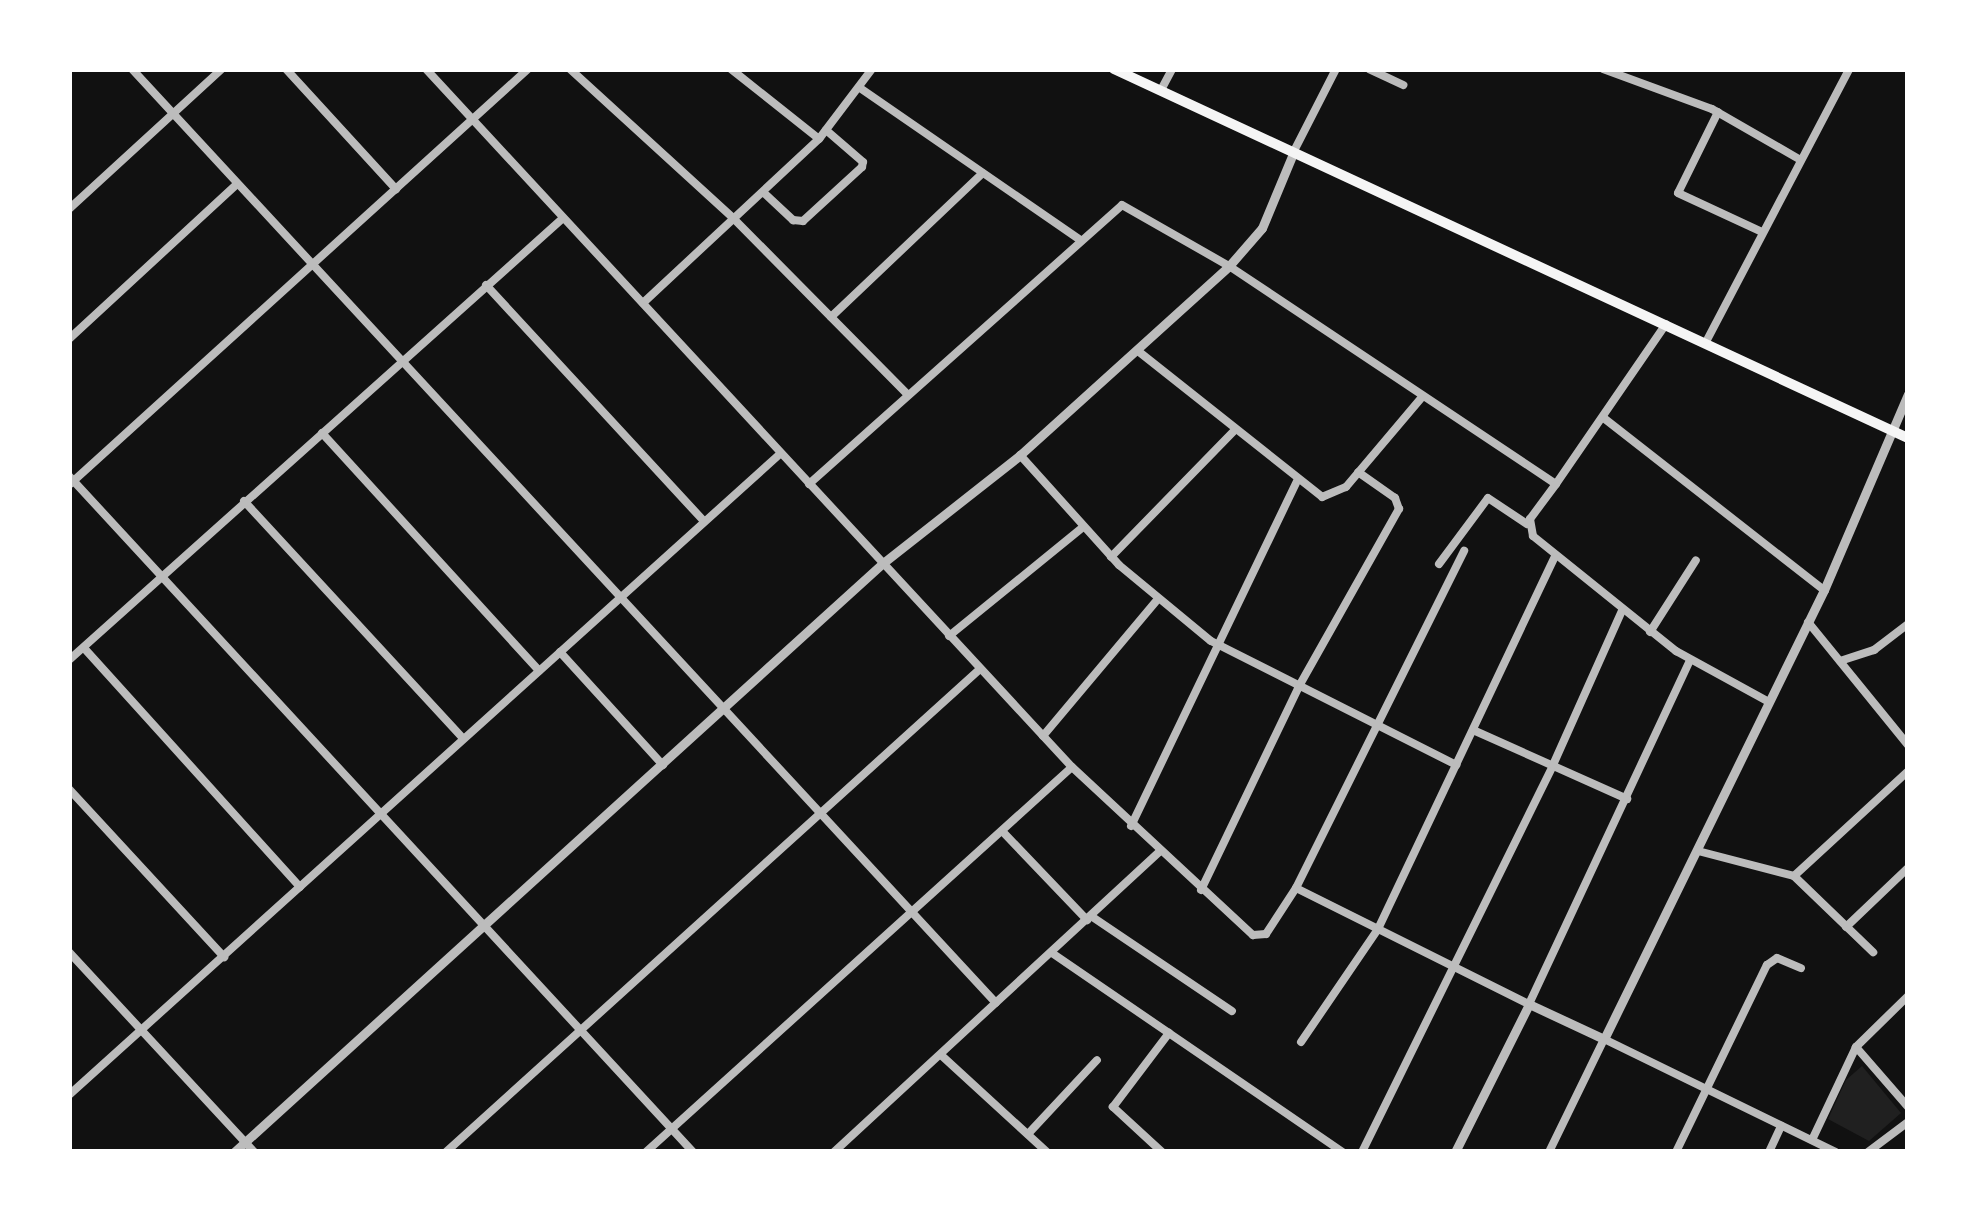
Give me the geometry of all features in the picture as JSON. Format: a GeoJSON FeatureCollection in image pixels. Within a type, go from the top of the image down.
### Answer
{"type":"FeatureCollection","features":[{"type":"Feature","properties":{"kind":"main road"},"geometry":{"type":"LineString","coordinates":[[1114,69],[1908,437]]}},
{"type":"Feature","properties":{"kind":"street"},"geometry":{"type":"LineString","coordinates":[[132,69],[996,1003]]}},
{"type":"Feature","properties":{"kind":"street"},"geometry":{"type":"LineString","coordinates":[[69,209],[222,69]]}},
{"type":"Feature","properties":{"kind":"street"},"geometry":{"type":"LineString","coordinates":[[286,69],[396,189]]}},
{"type":"Feature","properties":{"kind":"street"},"geometry":{"type":"LineString","coordinates":[[426,69],[1072,767],[1159,852],[1258,937],[1266,934],[1296,888],[1464,551]]}},
{"type":"Feature","properties":{"kind":"street"},"geometry":{"type":"LineString","coordinates":[[570,69],[734,220],[908,395]]}},
{"type":"Feature","properties":{"kind":"street"},"geometry":{"type":"LineString","coordinates":[[731,69],[819,139]]}},
{"type":"Feature","properties":{"kind":"street"},"geometry":{"type":"LineString","coordinates":[[643,303],[819,139],[872,69]]}},
{"type":"Feature","properties":{"kind":"street"},"geometry":{"type":"LineString","coordinates":[[1161,90],[1172,69]]}},
{"type":"Feature","properties":{"kind":"street"},"geometry":{"type":"LineString","coordinates":[[234,1152],[884,563],[1020,455],[1229,266],[1262,229],[1294,151],[1336,69]]}},
{"type":"Feature","properties":{"kind":"street"},"geometry":{"type":"LineString","coordinates":[[1370,69],[1404,86]]}},
{"type":"Feature","properties":{"kind":"street"},"geometry":{"type":"LineString","coordinates":[[1604,69],[1718,112],[1799,159]]}},
{"type":"Feature","properties":{"kind":"street"},"geometry":{"type":"LineString","coordinates":[[1706,340],[1850,69]]}},
{"type":"Feature","properties":{"kind":"street"},"geometry":{"type":"LineString","coordinates":[[524,70],[70,481],[578,1034],[693,1152]]}},
{"type":"Feature","properties":{"kind":"street"},"geometry":{"type":"LineString","coordinates":[[860,88],[1080,240]]}},
{"type":"Feature","properties":{"kind":"street"},"geometry":{"type":"LineString","coordinates":[[1718,112],[1678,193],[1762,232]]}},
{"type":"Feature","properties":{"kind":"street"},"geometry":{"type":"LineString","coordinates":[[763,192],[801,222],[862,167],[863,162],[826,130]]}},
{"type":"Feature","properties":{"kind":"street"},"geometry":{"type":"LineString","coordinates":[[831,317],[983,173]]}},
{"type":"Feature","properties":{"kind":"street"},"geometry":{"type":"LineString","coordinates":[[69,340],[237,184]]}},
{"type":"Feature","properties":{"kind":"street"},"geometry":{"type":"LineString","coordinates":[[809,484],[1080,240],[1126,205],[1229,266],[1556,484]]}},
{"type":"Feature","properties":{"kind":"street"},"geometry":{"type":"LineString","coordinates":[[69,660],[562,219]]}},
{"type":"Feature","properties":{"kind":"street"},"geometry":{"type":"LineString","coordinates":[[486,285],[704,521]]}},
{"type":"Feature","properties":{"kind":"street"},"geometry":{"type":"LineString","coordinates":[[1527,524],[1605,419],[1667,322]]}},
{"type":"Feature","properties":{"kind":"street"},"geometry":{"type":"LineString","coordinates":[[1138,351],[1297,481],[1331,497],[1423,396]]}},
{"type":"Feature","properties":{"kind":"street"},"geometry":{"type":"LineString","coordinates":[[1549,1152],[1824,590],[1908,394]]}},
{"type":"Feature","properties":{"kind":"street"},"geometry":{"type":"LineString","coordinates":[[1605,419],[1824,590]]}},
{"type":"Feature","properties":{"kind":"street"},"geometry":{"type":"LineString","coordinates":[[1111,557],[1235,430]]}},
{"type":"Feature","properties":{"kind":"street"},"geometry":{"type":"LineString","coordinates":[[322,433],[538,671]]}},
{"type":"Feature","properties":{"kind":"street"},"geometry":{"type":"LineString","coordinates":[[69,1095],[780,454]]}},
{"type":"Feature","properties":{"kind":"street"},"geometry":{"type":"LineString","coordinates":[[1020,455],[1111,557],[1157,600],[1221,648],[1456,765]]}},
{"type":"Feature","properties":{"kind":"street"},"geometry":{"type":"LineString","coordinates":[[1201,890],[1298,688],[1399,509],[1397,501],[1358,472]]}},
{"type":"Feature","properties":{"kind":"street"},"geometry":{"type":"LineString","coordinates":[[1131,826],[1221,648],[1297,481]]}},
{"type":"Feature","properties":{"kind":"street"},"geometry":{"type":"LineString","coordinates":[[1439,564],[1488,498],[1527,524],[1555,556],[1650,632],[1690,660],[1769,702]]}},
{"type":"Feature","properties":{"kind":"street"},"geometry":{"type":"LineString","coordinates":[[244,501],[463,738]]}},
{"type":"Feature","properties":{"kind":"street"},"geometry":{"type":"LineString","coordinates":[[949,637],[1083,527]]}},
{"type":"Feature","properties":{"kind":"street"},"geometry":{"type":"LineString","coordinates":[[1301,1042],[1378,929],[1555,556]]}},
{"type":"Feature","properties":{"kind":"street"},"geometry":{"type":"LineString","coordinates":[[1650,632],[1696,560]]}},
{"type":"Feature","properties":{"kind":"street"},"geometry":{"type":"LineString","coordinates":[[1043,736],[1157,600]]}},
{"type":"Feature","properties":{"kind":"street"},"geometry":{"type":"LineString","coordinates":[[1363,1152],[1553,765],[1622,611]]}},
{"type":"Feature","properties":{"kind":"street"},"geometry":{"type":"LineString","coordinates":[[1808,622],[1908,745]]}},
{"type":"Feature","properties":{"kind":"street"},"geometry":{"type":"LineString","coordinates":[[1840,661],[1874,650],[1908,624]]}},
{"type":"Feature","properties":{"kind":"street"},"geometry":{"type":"LineString","coordinates":[[83,647],[300,887]]}},
{"type":"Feature","properties":{"kind":"street"},"geometry":{"type":"LineString","coordinates":[[560,652],[663,764]]}},
{"type":"Feature","properties":{"kind":"street"},"geometry":{"type":"LineString","coordinates":[[1456,1152],[1690,660]]}},
{"type":"Feature","properties":{"kind":"street"},"geometry":{"type":"LineString","coordinates":[[446,1152],[980,670]]}},
{"type":"Feature","properties":{"kind":"street"},"geometry":{"type":"LineString","coordinates":[[1473,730],[1627,799]]}},
{"type":"Feature","properties":{"kind":"street"},"geometry":{"type":"LineString","coordinates":[[646,1152],[1072,767]]}},
{"type":"Feature","properties":{"kind":"street"},"geometry":{"type":"LineString","coordinates":[[1794,877],[1908,771]]}},
{"type":"Feature","properties":{"kind":"street"},"geometry":{"type":"LineString","coordinates":[[69,789],[224,957]]}},
{"type":"Feature","properties":{"kind":"street"},"geometry":{"type":"LineString","coordinates":[[1003,832],[1089,918],[1232,1011]]}},
{"type":"Feature","properties":{"kind":"street"},"geometry":{"type":"LineString","coordinates":[[1698,851],[1794,877],[1874,952]]}},
{"type":"Feature","properties":{"kind":"street"},"geometry":{"type":"LineString","coordinates":[[834,1152],[1159,852]]}},
{"type":"Feature","properties":{"kind":"street"},"geometry":{"type":"LineString","coordinates":[[1846,927],[1908,868]]}},
{"type":"Feature","properties":{"kind":"street"},"geometry":{"type":"LineString","coordinates":[[1296,888],[1836,1152]]}},
{"type":"Feature","properties":{"kind":"street"},"geometry":{"type":"LineString","coordinates":[[69,952],[254,1152]]}},
{"type":"Feature","properties":{"kind":"street"},"geometry":{"type":"LineString","coordinates":[[1052,953],[1343,1152]]}},
{"type":"Feature","properties":{"kind":"street"},"geometry":{"type":"LineString","coordinates":[[1676,1152],[1767,965],[1777,958],[1801,968]]}},
{"type":"Feature","properties":{"kind":"street"},"geometry":{"type":"LineString","coordinates":[[1812,1140],[1856,1047],[1908,996]]}},
{"type":"Feature","properties":{"kind":"street"},"geometry":{"type":"LineString","coordinates":[[1162,1152],[1113,1107],[1169,1034]]}},
{"type":"Feature","properties":{"kind":"street"},"geometry":{"type":"LineString","coordinates":[[1856,1047],[1908,1107]]}},
{"type":"Feature","properties":{"kind":"street"},"geometry":{"type":"LineString","coordinates":[[941,1055],[1047,1152]]}},
{"type":"Feature","properties":{"kind":"street"},"geometry":{"type":"LineString","coordinates":[[1028,1134],[1097,1060]]}},
{"type":"Feature","properties":{"kind":"street"},"geometry":{"type":"LineString","coordinates":[[1868,1152],[1908,1122]]}},
{"type":"Feature","properties":{"kind":"street"},"geometry":{"type":"LineString","coordinates":[[1769,1152],[1781,1126]]}},
{"type":"Feature","properties":{"kind":"shaded area"},"geometry":{"type":"Polygon","coordinates":[[[1862,1066],[1901,1113],[1869,1141],[1828,1119],[1846,1080],[1862,1066]]]}}]}
